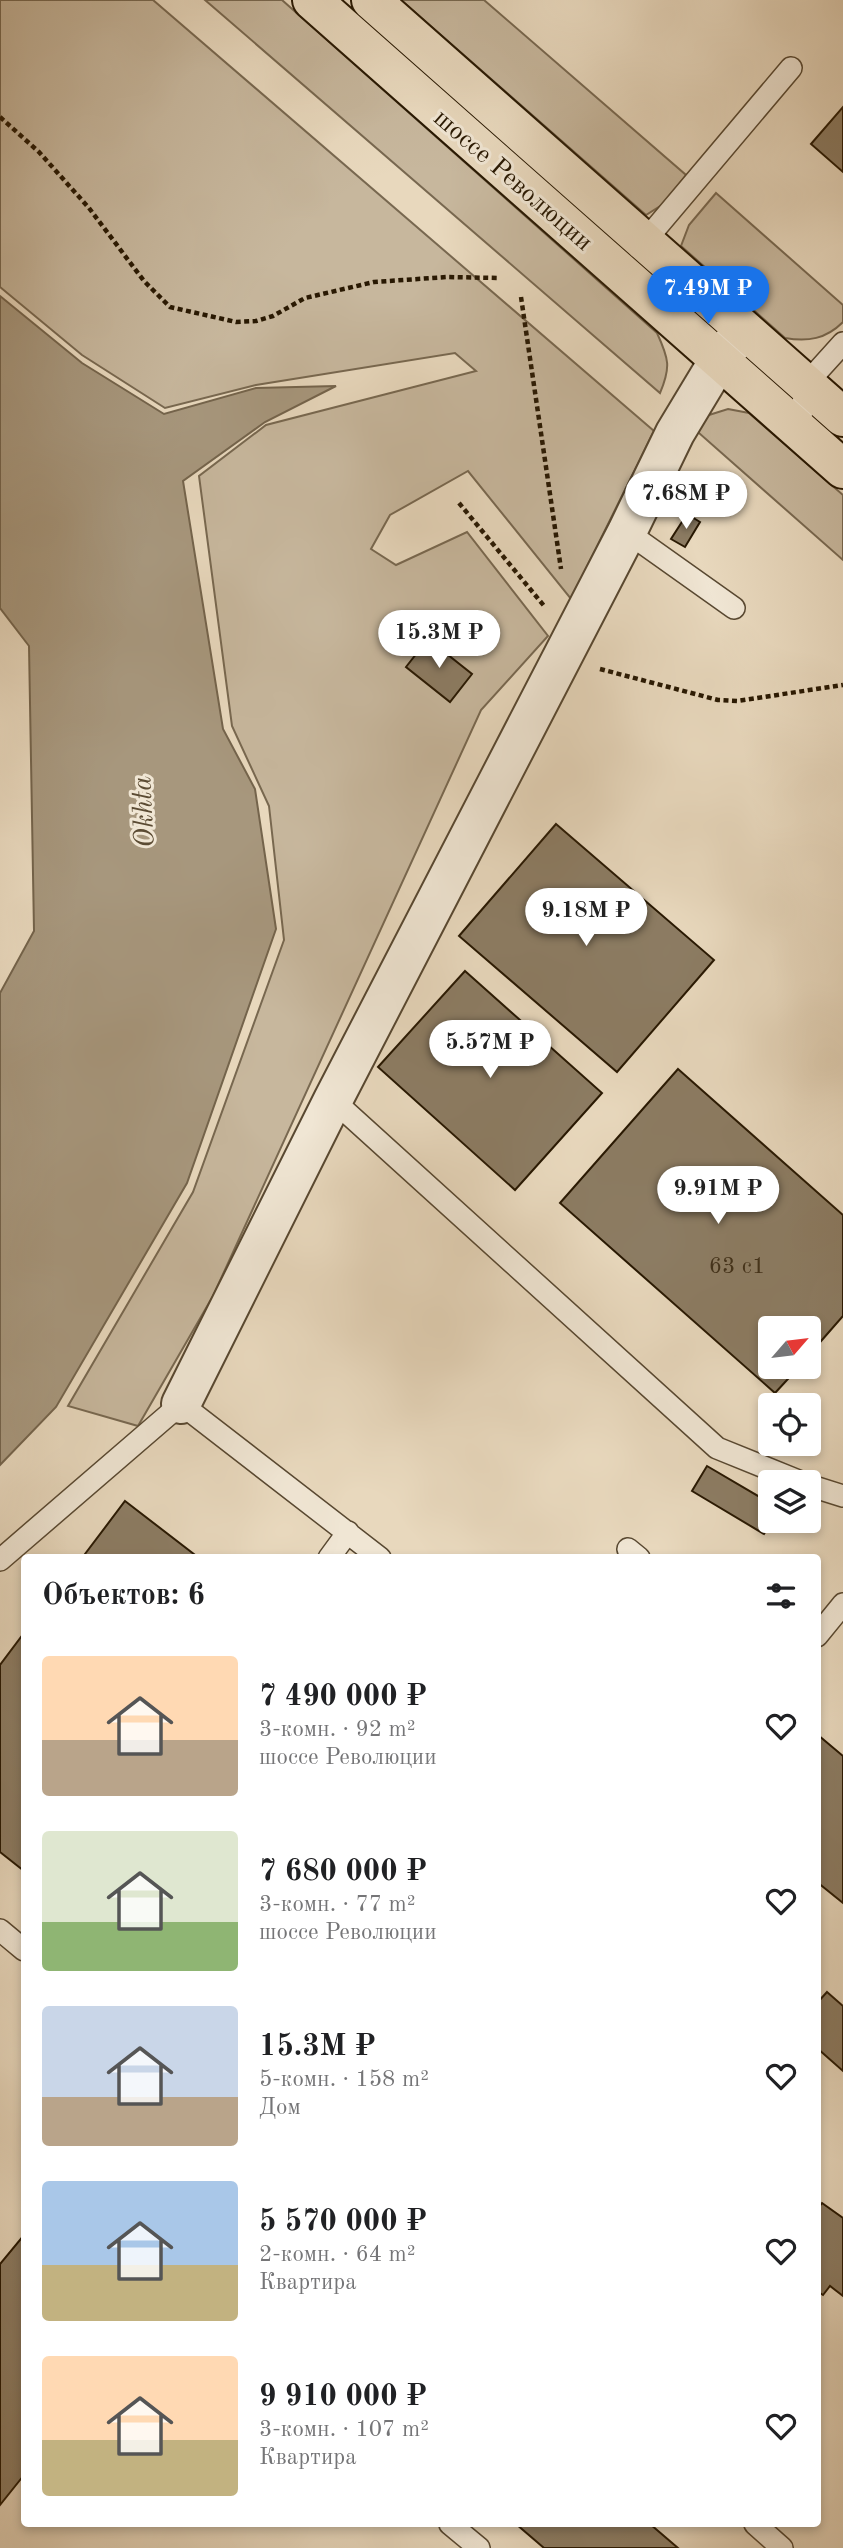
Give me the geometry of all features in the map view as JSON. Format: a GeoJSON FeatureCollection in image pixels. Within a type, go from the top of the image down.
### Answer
{"type":"FeatureCollection","features":[{"type":"Feature","properties":{"kind":"main road","name":"шоссе Революции"},"geometry":{"type":"LineString","coordinates":[[312,0],[843,469]]}},
{"type":"Feature","properties":{"kind":"main road","name":"шоссе Революции"},"geometry":{"type":"LineString","coordinates":[[371,0],[843,416]]}},
{"type":"Feature","properties":{"kind":"street"},"geometry":{"type":"LineString","coordinates":[[181,1404],[332,1100],[567,649],[676,433],[719,360],[743,330]]}},
{"type":"Feature","properties":{"kind":"lane"},"geometry":{"type":"LineString","coordinates":[[619,272],[791,68]]}},
{"type":"Feature","properties":{"kind":"lane"},"geometry":{"type":"LineString","coordinates":[[843,343],[806,384],[799,430],[843,416]]}},
{"type":"Feature","properties":{"kind":"lane"},"geometry":{"type":"LineString","coordinates":[[627,532],[734,608]]}},
{"type":"Feature","properties":{"kind":"lane"},"geometry":{"type":"LineString","coordinates":[[332,1100],[717,1448],[771,1470]]}},
{"type":"Feature","properties":{"kind":"lane"},"geometry":{"type":"LineString","coordinates":[[0,1560],[181,1404],[375,1554]]}},
{"type":"Feature","properties":{"kind":"lane"},"geometry":{"type":"LineString","coordinates":[[821,1489],[843,1496]]}},
{"type":"Feature","properties":{"kind":"lane"},"geometry":{"type":"LineString","coordinates":[[332,1554],[348,1532]]}},
{"type":"Feature","properties":{"kind":"lane"},"geometry":{"type":"LineString","coordinates":[[821,1631],[843,1604]]}},
{"type":"Feature","properties":{"kind":"lane"},"geometry":{"type":"LineString","coordinates":[[0,1930],[21,1946]]}},
{"type":"Feature","properties":{"kind":"lane"},"geometry":{"type":"LineString","coordinates":[[454,2527],[479,2548]]}},
{"type":"Feature","properties":{"kind":"lane"},"geometry":{"type":"LineString","coordinates":[[758,2527],[782,2548]]}},
{"type":"Feature","properties":{"kind":"path"},"geometry":{"type":"LineString","coordinates":[[0,117],[38,152],[89,208],[144,281],[170,307],[236,322],[256,321],[274,316],[304,298],[374,282],[447,277],[499,278]]}},
{"type":"Feature","properties":{"kind":"path"},"geometry":{"type":"LineString","coordinates":[[521,297],[562,571]]}},
{"type":"Feature","properties":{"kind":"path"},"geometry":{"type":"LineString","coordinates":[[459,503],[567,649],[718,699],[737,701],[843,685]]}},
{"type":"Feature","properties":{"kind":"shaded area"},"geometry":{"type":"Polygon","coordinates":[[[0,0],[153,0],[654,431],[571,599],[468,471],[390,515],[371,549],[396,565],[467,532],[548,636],[481,710],[213,1296],[138,1426],[68,1406],[193,1192],[284,940],[269,806],[232,726],[199,476],[266,425],[476,371],[455,353],[256,385],[165,408],[82,355],[0,287],[0,0]]]}},
{"type":"Feature","properties":{"kind":"shaded area"},"geometry":{"type":"Polygon","coordinates":[[[205,0],[282,0],[657,333],[667,363],[660,393],[205,0]]]}},
{"type":"Feature","properties":{"kind":"shaded area"},"geometry":{"type":"Polygon","coordinates":[[[401,0],[484,0],[686,175],[665,203],[646,215],[401,0]]]}},
{"type":"Feature","properties":{"kind":"shaded area"},"geometry":{"type":"Polygon","coordinates":[[[716,193],[843,305],[843,322],[837,328],[816,338],[785,338],[681,246],[689,225],[716,193]]]}},
{"type":"Feature","properties":{"kind":"shaded area"},"geometry":{"type":"Polygon","coordinates":[[[728,409],[749,413],[843,495],[843,560],[691,426],[709,415],[728,409]]]}},
{"type":"Feature","properties":{"kind":"water","name":"Okhta"},"geometry":{"type":"Polygon","coordinates":[[[0,296],[82,363],[164,414],[256,388],[336,386],[265,422],[183,481],[223,729],[255,789],[276,929],[187,1183],[56,1407],[0,1465],[0,993],[34,931],[29,646],[0,608],[0,296]]]}},
{"type":"Feature","properties":{"kind":"building"},"geometry":{"type":"Polygon","coordinates":[[[843,107],[843,172],[811,144],[843,107]]]}},
{"type":"Feature","properties":{"kind":"building"},"geometry":{"type":"Polygon","coordinates":[[[687,514],[700,522],[685,547],[671,539],[687,514]]]}},
{"type":"Feature","properties":{"kind":"building"},"geometry":{"type":"Polygon","coordinates":[[[428,639],[472,674],[450,702],[406,667],[428,639]]]}},
{"type":"Feature","properties":{"kind":"building"},"geometry":{"type":"Polygon","coordinates":[[[556,824],[714,960],[617,1072],[459,936],[556,824]]]}},
{"type":"Feature","properties":{"kind":"building"},"geometry":{"type":"Polygon","coordinates":[[[465,971],[602,1093],[515,1190],[378,1067],[465,971]]]}},
{"type":"Feature","properties":{"kind":"building"},"geometry":{"type":"Polygon","coordinates":[[[678,1069],[843,1215],[843,1316],[821,1341],[821,1316],[758,1316],[758,1378],[560,1203],[678,1069]]]}},
{"type":"Feature","properties":{"kind":"building"},"geometry":{"type":"Polygon","coordinates":[[[759,1379],[788,1379],[775,1393],[759,1379]]]}},
{"type":"Feature","properties":{"kind":"building"},"geometry":{"type":"Polygon","coordinates":[[[707,1466],[758,1496],[758,1530],[692,1491],[707,1466]]]}},
{"type":"Feature","properties":{"kind":"building"},"geometry":{"type":"Polygon","coordinates":[[[125,1501],[194,1554],[85,1554],[125,1501]]]}},
{"type":"Feature","properties":{"kind":"building"},"geometry":{"type":"Polygon","coordinates":[[[21,1637],[21,1869],[0,1852],[0,1665],[21,1637]]]}},
{"type":"Feature","properties":{"kind":"building"},"geometry":{"type":"Polygon","coordinates":[[[821,1738],[843,1756],[843,1903],[821,1885],[821,1738]]]}},
{"type":"Feature","properties":{"kind":"building"},"geometry":{"type":"Polygon","coordinates":[[[827,1992],[843,2006],[843,2071],[821,2052],[821,1999],[827,1992]]]}},
{"type":"Feature","properties":{"kind":"building"},"geometry":{"type":"Polygon","coordinates":[[[821,2204],[843,2218],[843,2296],[830,2286],[823,2295],[821,2294],[821,2204]]]}},
{"type":"Feature","properties":{"kind":"building"},"geometry":{"type":"Polygon","coordinates":[[[21,2239],[21,2479],[0,2505],[0,2264],[21,2239]]]}},
{"type":"Feature","properties":{"kind":"building"},"geometry":{"type":"Polygon","coordinates":[[[520,2527],[654,2527],[678,2548],[544,2548],[520,2527]]]}}]}
